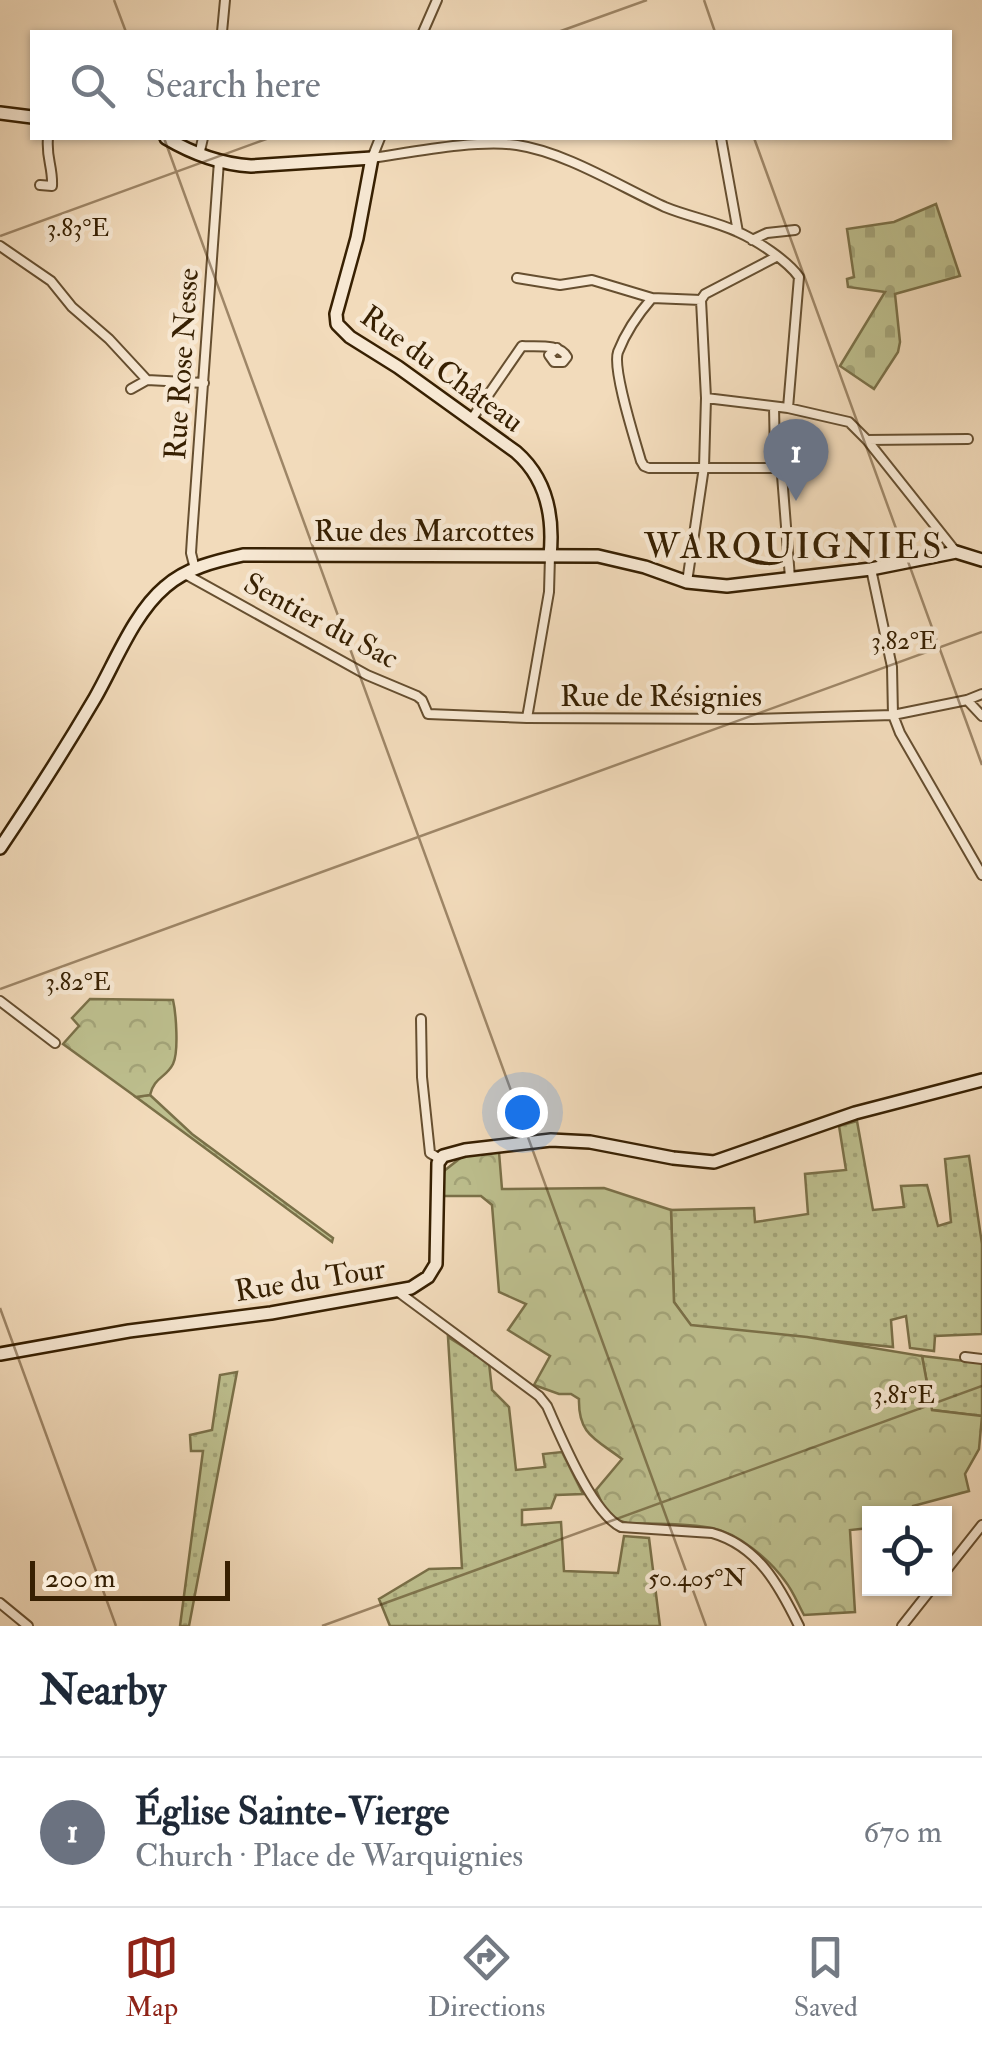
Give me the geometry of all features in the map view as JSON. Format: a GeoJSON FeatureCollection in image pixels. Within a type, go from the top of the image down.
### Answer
{"type":"FeatureCollection","features":[{"type":"Feature","properties":{"kind":"street"},"geometry":{"type":"LineString","coordinates":[[222,30],[226,0]]}},
{"type":"Feature","properties":{"kind":"street"},"geometry":{"type":"LineString","coordinates":[[424,30],[437,0]]}},
{"type":"Feature","properties":{"kind":"street"},"geometry":{"type":"LineString","coordinates":[[0,114],[30,117]]}},
{"type":"Feature","properties":{"kind":"street"},"geometry":{"type":"LineString","coordinates":[[40,185],[52,190],[53,170],[46,157],[48,140]]}},
{"type":"Feature","properties":{"kind":"street"},"geometry":{"type":"LineString","coordinates":[[170,140],[219,162],[251,166],[516,145],[559,158],[670,209],[738,232],[796,272],[800,282],[788,408]]}},
{"type":"Feature","properties":{"kind":"street"},"geometry":{"type":"LineString","coordinates":[[199,155],[203,140]]}},
{"type":"Feature","properties":{"kind":"street"},"geometry":{"type":"LineString","coordinates":[[372,158],[379,140]]}},
{"type":"Feature","properties":{"kind":"street"},"geometry":{"type":"LineString","coordinates":[[721,140],[738,232]]}},
{"type":"Feature","properties":{"kind":"street","name":"Rue du Château"},"geometry":{"type":"LineString","coordinates":[[372,158],[337,324],[520,456],[544,490],[549,508],[550,556]]}},
{"type":"Feature","properties":{"kind":"street","name":"Rue Rose Nesse"},"geometry":{"type":"LineString","coordinates":[[190,571],[219,162]]}},
{"type":"Feature","properties":{"kind":"street"},"geometry":{"type":"LineString","coordinates":[[752,240],[767,233],[795,230]]}},
{"type":"Feature","properties":{"kind":"street"},"geometry":{"type":"LineString","coordinates":[[0,246],[51,281],[146,380]]}},
{"type":"Feature","properties":{"kind":"street"},"geometry":{"type":"LineString","coordinates":[[687,582],[704,467],[706,398],[701,300],[705,294],[776,257]]}},
{"type":"Feature","properties":{"kind":"street"},"geometry":{"type":"LineString","coordinates":[[517,278],[560,286],[592,280],[652,298],[701,300]]}},
{"type":"Feature","properties":{"kind":"street"},"geometry":{"type":"LineString","coordinates":[[652,298],[617,355],[627,410],[644,466],[780,468]]}},
{"type":"Feature","properties":{"kind":"street"},"geometry":{"type":"LineString","coordinates":[[471,420],[522,346],[557,348]]}},
{"type":"Feature","properties":{"kind":"street"},"geometry":{"type":"LineString","coordinates":[[131,388],[146,380],[204,384]]}},
{"type":"Feature","properties":{"kind":"street"},"geometry":{"type":"LineString","coordinates":[[706,398],[788,408],[849,422],[956,552]]}},
{"type":"Feature","properties":{"kind":"street"},"geometry":{"type":"LineString","coordinates":[[774,407],[775,456],[782,476],[790,578]]}},
{"type":"Feature","properties":{"kind":"street"},"geometry":{"type":"LineString","coordinates":[[867,440],[968,439]]}},
{"type":"Feature","properties":{"kind":"street"},"geometry":{"type":"LineString","coordinates":[[550,556],[614,558],[687,582],[727,586],[871,568],[956,552],[982,560]]}},
{"type":"Feature","properties":{"kind":"street","name":"Rue des Marcottes"},"geometry":{"type":"LineString","coordinates":[[190,571],[243,555],[550,556],[549,594],[527,718]]}},
{"type":"Feature","properties":{"kind":"street"},"geometry":{"type":"LineString","coordinates":[[871,568],[892,667],[900,733],[982,875]]}},
{"type":"Feature","properties":{"kind":"street"},"geometry":{"type":"LineString","coordinates":[[0,848],[147,606],[166,584],[190,571]]}},
{"type":"Feature","properties":{"kind":"street","name":"Sentier du Sac"},"geometry":{"type":"LineString","coordinates":[[190,571],[368,675],[417,696],[428,714]]}},
{"type":"Feature","properties":{"kind":"street"},"geometry":{"type":"LineString","coordinates":[[982,694],[967,700],[982,716]]}},
{"type":"Feature","properties":{"kind":"street","name":"Rue de Résignies"},"geometry":{"type":"LineString","coordinates":[[428,714],[752,719],[896,715],[967,700]]}},
{"type":"Feature","properties":{"kind":"street"},"geometry":{"type":"LineString","coordinates":[[0,1001],[55,1043]]}},
{"type":"Feature","properties":{"kind":"street"},"geometry":{"type":"LineString","coordinates":[[421,1019],[427,1134],[430,1153],[440,1159],[465,1150],[551,1140],[590,1142],[714,1162],[856,1113],[982,1080]]}},
{"type":"Feature","properties":{"kind":"street","name":"Rue du Tour"},"geometry":{"type":"LineString","coordinates":[[0,1354],[114,1333],[398,1292],[423,1282],[436,1264],[440,1159]]}},
{"type":"Feature","properties":{"kind":"street"},"geometry":{"type":"LineString","coordinates":[[398,1292],[539,1396],[590,1492],[613,1523],[621,1527],[724,1536],[754,1556],[776,1580],[800,1626]]}},
{"type":"Feature","properties":{"kind":"street"},"geometry":{"type":"LineString","coordinates":[[966,1357],[982,1359]]}},
{"type":"Feature","properties":{"kind":"street"},"geometry":{"type":"LineString","coordinates":[[952,1565],[977,1540],[982,1525]]}},
{"type":"Feature","properties":{"kind":"street"},"geometry":{"type":"LineString","coordinates":[[902,1626],[926,1596]]}},
{"type":"Feature","properties":{"kind":"street"},"geometry":{"type":"LineString","coordinates":[[0,1602],[28,1626]]}},
{"type":"Feature","properties":{"kind":"green space"},"geometry":{"type":"Polygon","coordinates":[[[936,204],[960,276],[895,294],[898,352],[874,389],[840,366],[885,292],[848,287],[847,279],[854,277],[847,229],[894,222],[936,204]]]}},
{"type":"Feature","properties":{"kind":"green space"},"geometry":{"type":"Polygon","coordinates":[[[90,999],[173,1000],[175,1058],[150,1095],[136,1097],[63,1044],[79,1026],[72,1018],[90,999]]]}},
{"type":"Feature","properties":{"kind":"green space"},"geometry":{"type":"Polygon","coordinates":[[[150,1095],[192,1134],[333,1238],[332,1242],[136,1097],[150,1095]]]}},
{"type":"Feature","properties":{"kind":"green space"},"geometry":{"type":"Polygon","coordinates":[[[857,1121],[873,1210],[904,1207],[901,1186],[927,1185],[938,1226],[951,1222],[945,1159],[969,1156],[982,1244],[982,1334],[935,1336],[934,1351],[910,1348],[906,1316],[891,1320],[893,1347],[691,1326],[674,1302],[671,1210],[754,1208],[755,1222],[808,1214],[805,1174],[846,1170],[839,1126],[857,1121]]]}},
{"type":"Feature","properties":{"kind":"green space"},"geometry":{"type":"Polygon","coordinates":[[[499,1152],[502,1189],[604,1188],[671,1210],[674,1302],[691,1325],[807,1337],[922,1356],[932,1410],[982,1416],[979,1449],[965,1474],[969,1491],[913,1506],[862,1506],[862,1529],[850,1530],[855,1612],[804,1615],[788,1585],[771,1565],[743,1541],[722,1531],[691,1525],[627,1523],[615,1518],[596,1490],[622,1459],[585,1429],[579,1399],[534,1385],[550,1356],[508,1330],[526,1304],[499,1292],[492,1205],[481,1196],[442,1196],[444,1171],[463,1156],[499,1152]]]}},
{"type":"Feature","properties":{"kind":"green space"},"geometry":{"type":"Polygon","coordinates":[[[448,1337],[489,1363],[492,1390],[509,1407],[516,1470],[545,1467],[543,1454],[562,1452],[583,1494],[556,1495],[551,1508],[522,1510],[522,1525],[561,1522],[564,1571],[618,1573],[624,1536],[649,1538],[660,1626],[390,1626],[379,1599],[429,1569],[462,1568],[448,1337]]]}},
{"type":"Feature","properties":{"kind":"green space"},"geometry":{"type":"Polygon","coordinates":[[[922,1356],[982,1363],[982,1416],[932,1410],[922,1356]]]}},
{"type":"Feature","properties":{"kind":"green space"},"geometry":{"type":"Polygon","coordinates":[[[237,1372],[189,1626],[180,1626],[203,1451],[191,1451],[190,1435],[212,1430],[220,1375],[237,1372]]]}},
{"type":"Feature","properties":{"kind":"place","name":"Église Sainte-Vierge"},"geometry":{"type":"Point","coordinates":[796,501]}},
{"type":"Feature","properties":{"kind":"district","name":"WARQUIGNIES"},"geometry":{"type":"Point","coordinates":[794,547]}}]}
